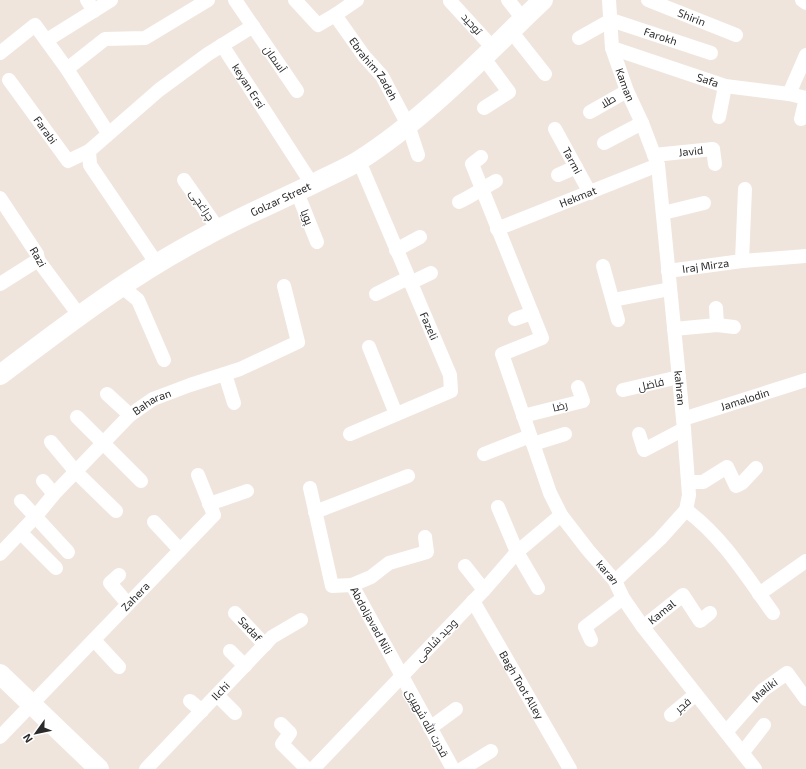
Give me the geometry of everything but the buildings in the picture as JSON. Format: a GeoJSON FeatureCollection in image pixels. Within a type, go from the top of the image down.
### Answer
{"type":"FeatureCollection","features":[{"type":"Feature","properties":{"kind":"main road","name":"Golzar Street"},"geometry":{"type":"LineString","coordinates":[[1,373],[79,315],[121,286],[157,264],[204,237],[359,161],[408,125],[440,98],[543,0]]}},
{"type":"Feature","properties":{"kind":"main road"},"geometry":{"type":"LineString","coordinates":[[0,674],[88,769]]}},
{"type":"Feature","properties":{"kind":"main road"},"geometry":{"type":"LineString","coordinates":[[0,684],[30,707],[99,769]]}},
{"type":"Feature","properties":{"kind":"street"},"geometry":{"type":"LineString","coordinates":[[46,40],[90,5],[111,0]]}},
{"type":"Feature","properties":{"kind":"street"},"geometry":{"type":"LineString","coordinates":[[67,68],[104,39],[145,38],[208,0]]}},
{"type":"Feature","properties":{"kind":"street"},"geometry":{"type":"LineString","coordinates":[[157,264],[90,165],[88,151],[159,90],[222,45],[253,26],[235,0]]}},
{"type":"Feature","properties":{"kind":"street"},"geometry":{"type":"LineString","coordinates":[[295,0],[318,25],[336,15],[357,0]]}},
{"type":"Feature","properties":{"kind":"street","name":"توحید"},"geometry":{"type":"LineString","coordinates":[[450,0],[488,53],[509,92],[484,108]]}},
{"type":"Feature","properties":{"kind":"street"},"geometry":{"type":"LineString","coordinates":[[508,0],[517,25],[544,74]]}},
{"type":"Feature","properties":{"kind":"street","name":"Kaman"},"geometry":{"type":"LineString","coordinates":[[609,0],[612,48],[627,90],[642,123],[656,160]]}},
{"type":"Feature","properties":{"kind":"street","name":"Shirin"},"geometry":{"type":"LineString","coordinates":[[648,0],[736,35]]}},
{"type":"Feature","properties":{"kind":"street"},"geometry":{"type":"LineString","coordinates":[[802,0],[806,3]]}},
{"type":"Feature","properties":{"kind":"street","name":"Ebrahim Zadeh"},"geometry":{"type":"LineString","coordinates":[[336,15],[364,56],[382,76],[408,125],[418,155]]}},
{"type":"Feature","properties":{"kind":"street"},"geometry":{"type":"LineString","coordinates":[[579,38],[611,20]]}},
{"type":"Feature","properties":{"kind":"street","name":"Farokh"},"geometry":{"type":"LineString","coordinates":[[611,20],[710,54]]}},
{"type":"Feature","properties":{"kind":"street"},"geometry":{"type":"LineString","coordinates":[[0,53],[35,25],[67,68],[108,133]]}},
{"type":"Feature","properties":{"kind":"street","name":"آسمان"},"geometry":{"type":"LineString","coordinates":[[253,26],[298,91]]}},
{"type":"Feature","properties":{"kind":"street","name":"keyan Ersi"},"geometry":{"type":"LineString","coordinates":[[222,45],[304,188]]}},
{"type":"Feature","properties":{"kind":"street","name":"Safa"},"geometry":{"type":"LineString","coordinates":[[612,48],[725,86],[789,94],[806,98]]}},
{"type":"Feature","properties":{"kind":"street"},"geometry":{"type":"LineString","coordinates":[[789,94],[806,55]]}},
{"type":"Feature","properties":{"kind":"street","name":"Farabi"},"geometry":{"type":"LineString","coordinates":[[9,80],[68,161],[88,151]]}},
{"type":"Feature","properties":{"kind":"street"},"geometry":{"type":"LineString","coordinates":[[718,117],[725,86]]}},
{"type":"Feature","properties":{"kind":"street","name":"طلا"},"geometry":{"type":"LineString","coordinates":[[590,112],[627,90]]}},
{"type":"Feature","properties":{"kind":"street"},"geometry":{"type":"LineString","coordinates":[[801,119],[806,98]]}},
{"type":"Feature","properties":{"kind":"street"},"geometry":{"type":"LineString","coordinates":[[604,143],[642,123]]}},
{"type":"Feature","properties":{"kind":"street","name":"Tarmi"},"geometry":{"type":"LineString","coordinates":[[555,129],[590,193]]}},
{"type":"Feature","properties":{"kind":"street","name":"Javid"},"geometry":{"type":"LineString","coordinates":[[656,160],[713,149],[715,164]]}},
{"type":"Feature","properties":{"kind":"street"},"geometry":{"type":"LineString","coordinates":[[481,157],[472,164],[532,313],[514,319]]}},
{"type":"Feature","properties":{"kind":"street","name":"Hekmat"},"geometry":{"type":"LineString","coordinates":[[497,229],[590,193],[656,160]]}},
{"type":"Feature","properties":{"kind":"street","name":"kahran"},"geometry":{"type":"LineString","coordinates":[[656,160],[684,424],[689,495],[686,510]]}},
{"type":"Feature","properties":{"kind":"street","name":"Fazeli"},"geometry":{"type":"LineString","coordinates":[[350,434],[451,391],[450,375],[359,161]]}},
{"type":"Feature","properties":{"kind":"street"},"geometry":{"type":"LineString","coordinates":[[558,175],[576,167]]}},
{"type":"Feature","properties":{"kind":"street","name":"چراغچی"},"geometry":{"type":"LineString","coordinates":[[184,180],[219,230]]}},
{"type":"Feature","properties":{"kind":"street"},"geometry":{"type":"LineString","coordinates":[[459,202],[476,194],[496,181]]}},
{"type":"Feature","properties":{"kind":"street","name":"پویا"},"geometry":{"type":"LineString","coordinates":[[304,188],[317,242]]}},
{"type":"Feature","properties":{"kind":"street","name":"Iraj Mirza"},"geometry":{"type":"LineString","coordinates":[[742,261],[745,189]]}},
{"type":"Feature","properties":{"kind":"street","name":"Razi"},"geometry":{"type":"LineString","coordinates":[[0,198],[37,254],[38,260],[79,315]]}},
{"type":"Feature","properties":{"kind":"street"},"geometry":{"type":"LineString","coordinates":[[662,213],[704,203]]}},
{"type":"Feature","properties":{"kind":"street"},"geometry":{"type":"LineString","coordinates":[[396,250],[420,237]]}},
{"type":"Feature","properties":{"kind":"street","name":"Iraj Mirza"},"geometry":{"type":"LineString","coordinates":[[668,271],[742,261],[806,256]]}},
{"type":"Feature","properties":{"kind":"street"},"geometry":{"type":"LineString","coordinates":[[0,284],[38,260]]}},
{"type":"Feature","properties":{"kind":"street"},"geometry":{"type":"LineString","coordinates":[[603,266],[618,320]]}},
{"type":"Feature","properties":{"kind":"street"},"geometry":{"type":"LineString","coordinates":[[376,294],[431,273]]}},
{"type":"Feature","properties":{"kind":"street"},"geometry":{"type":"LineString","coordinates":[[121,286],[138,300],[164,360]]}},
{"type":"Feature","properties":{"kind":"street","name":"Baharan"},"geometry":{"type":"LineString","coordinates":[[0,554],[21,533],[54,494],[130,415],[153,399],[240,369],[298,342],[284,286]]}},
{"type":"Feature","properties":{"kind":"street"},"geometry":{"type":"LineString","coordinates":[[613,300],[670,289]]}},
{"type":"Feature","properties":{"kind":"street"},"geometry":{"type":"LineString","coordinates":[[716,308],[717,325]]}},
{"type":"Feature","properties":{"kind":"street","name":"karan"},"geometry":{"type":"LineString","coordinates":[[532,313],[542,338],[502,354],[550,493],[561,515],[588,550],[615,581],[623,598],[643,627],[755,769]]}},
{"type":"Feature","properties":{"kind":"street"},"geometry":{"type":"LineString","coordinates":[[674,329],[717,325],[734,327]]}},
{"type":"Feature","properties":{"kind":"street"},"geometry":{"type":"LineString","coordinates":[[369,347],[396,414]]}},
{"type":"Feature","properties":{"kind":"street"},"geometry":{"type":"LineString","coordinates":[[225,374],[234,403]]}},
{"type":"Feature","properties":{"kind":"street","name":"فاضل"},"geometry":{"type":"LineString","coordinates":[[623,390],[679,377]]}},
{"type":"Feature","properties":{"kind":"street","name":"Jamalodin"},"geometry":{"type":"LineString","coordinates":[[639,434],[644,450],[684,424],[806,380]]}},
{"type":"Feature","properties":{"kind":"street","name":"رضا"},"geometry":{"type":"LineString","coordinates":[[524,416],[582,401],[578,387]]}},
{"type":"Feature","properties":{"kind":"street"},"geometry":{"type":"LineString","coordinates":[[108,394],[130,415]]}},
{"type":"Feature","properties":{"kind":"street"},"geometry":{"type":"LineString","coordinates":[[77,417],[141,481]]}},
{"type":"Feature","properties":{"kind":"street"},"geometry":{"type":"LineString","coordinates":[[484,454],[532,440],[565,434]]}},
{"type":"Feature","properties":{"kind":"street"},"geometry":{"type":"LineString","coordinates":[[51,442],[76,472],[116,511]]}},
{"type":"Feature","properties":{"kind":"street"},"geometry":{"type":"LineString","coordinates":[[688,482],[703,482],[727,467],[736,486],[742,483],[756,468]]}},
{"type":"Feature","properties":{"kind":"street","name":"Zahera"},"geometry":{"type":"LineString","coordinates":[[0,737],[214,514],[198,474]]}},
{"type":"Feature","properties":{"kind":"street"},"geometry":{"type":"LineString","coordinates":[[315,512],[408,476]]}},
{"type":"Feature","properties":{"kind":"street"},"geometry":{"type":"LineString","coordinates":[[43,481],[54,494]]}},
{"type":"Feature","properties":{"kind":"street","name":"Abdoljavad Nili"},"geometry":{"type":"LineString","coordinates":[[310,488],[332,586],[352,585],[401,677]]}},
{"type":"Feature","properties":{"kind":"street"},"geometry":{"type":"LineString","coordinates":[[209,504],[247,491]]}},
{"type":"Feature","properties":{"kind":"street"},"geometry":{"type":"LineString","coordinates":[[22,501],[68,552]]}},
{"type":"Feature","properties":{"kind":"street"},"geometry":{"type":"LineString","coordinates":[[498,507],[517,552],[538,588]]}},
{"type":"Feature","properties":{"kind":"street"},"geometry":{"type":"LineString","coordinates":[[615,581],[660,539],[686,510],[698,519],[720,542],[773,614]]}},
{"type":"Feature","properties":{"kind":"street","name":"وحید شاهی"},"geometry":{"type":"LineString","coordinates":[[313,769],[484,590],[517,552],[561,515]]}},
{"type":"Feature","properties":{"kind":"street"},"geometry":{"type":"LineString","coordinates":[[154,522],[180,550]]}},
{"type":"Feature","properties":{"kind":"street"},"geometry":{"type":"LineString","coordinates":[[21,533],[56,568]]}},
{"type":"Feature","properties":{"kind":"street"},"geometry":{"type":"LineString","coordinates":[[352,585],[371,577],[389,563],[426,552],[425,537]]}},
{"type":"Feature","properties":{"kind":"street"},"geometry":{"type":"LineString","coordinates":[[759,594],[806,561]]}},
{"type":"Feature","properties":{"kind":"street"},"geometry":{"type":"LineString","coordinates":[[465,566],[484,590]]}},
{"type":"Feature","properties":{"kind":"street"},"geometry":{"type":"LineString","coordinates":[[119,575],[110,583],[128,604]]}},
{"type":"Feature","properties":{"kind":"street","name":"Kamal"},"geometry":{"type":"LineString","coordinates":[[643,627],[683,595],[700,621],[710,613]]}},
{"type":"Feature","properties":{"kind":"street"},"geometry":{"type":"LineString","coordinates":[[591,640],[585,627],[623,598]]}},
{"type":"Feature","properties":{"kind":"street","name":"Bagh Toot Alley"},"geometry":{"type":"LineString","coordinates":[[473,601],[570,769]]}},
{"type":"Feature","properties":{"kind":"street","name":"Sadaf"},"geometry":{"type":"LineString","coordinates":[[235,613],[265,645]]}},
{"type":"Feature","properties":{"kind":"street","name":"Ilchi"},"geometry":{"type":"LineString","coordinates":[[146,769],[272,637],[301,620]]}},
{"type":"Feature","properties":{"kind":"street"},"geometry":{"type":"LineString","coordinates":[[94,640],[118,667]]}},
{"type":"Feature","properties":{"kind":"street"},"geometry":{"type":"LineString","coordinates":[[230,651],[245,666]]}},
{"type":"Feature","properties":{"kind":"street","name":"Maliki"},"geometry":{"type":"LineString","coordinates":[[726,732],[763,690],[787,673],[801,684]]}},
{"type":"Feature","properties":{"kind":"street","name":"قدرت الله شهیری"},"geometry":{"type":"LineString","coordinates":[[401,677],[453,769]]}},
{"type":"Feature","properties":{"kind":"street"},"geometry":{"type":"LineString","coordinates":[[801,684],[806,700]]}},
{"type":"Feature","properties":{"kind":"street","name":"فجر"},"geometry":{"type":"LineString","coordinates":[[671,715],[696,695]]}},
{"type":"Feature","properties":{"kind":"street"},"geometry":{"type":"LineString","coordinates":[[217,696],[235,713]]}},
{"type":"Feature","properties":{"kind":"street"},"geometry":{"type":"LineString","coordinates":[[190,701],[202,711]]}},
{"type":"Feature","properties":{"kind":"street"},"geometry":{"type":"LineString","coordinates":[[430,728],[456,709]]}},
{"type":"Feature","properties":{"kind":"street"},"geometry":{"type":"LineString","coordinates":[[281,724],[290,733],[282,744],[307,769]]}},
{"type":"Feature","properties":{"kind":"street"},"geometry":{"type":"LineString","coordinates":[[743,752],[764,725]]}},
{"type":"Feature","properties":{"kind":"street"},"geometry":{"type":"LineString","coordinates":[[462,769],[491,751]]}}]}
